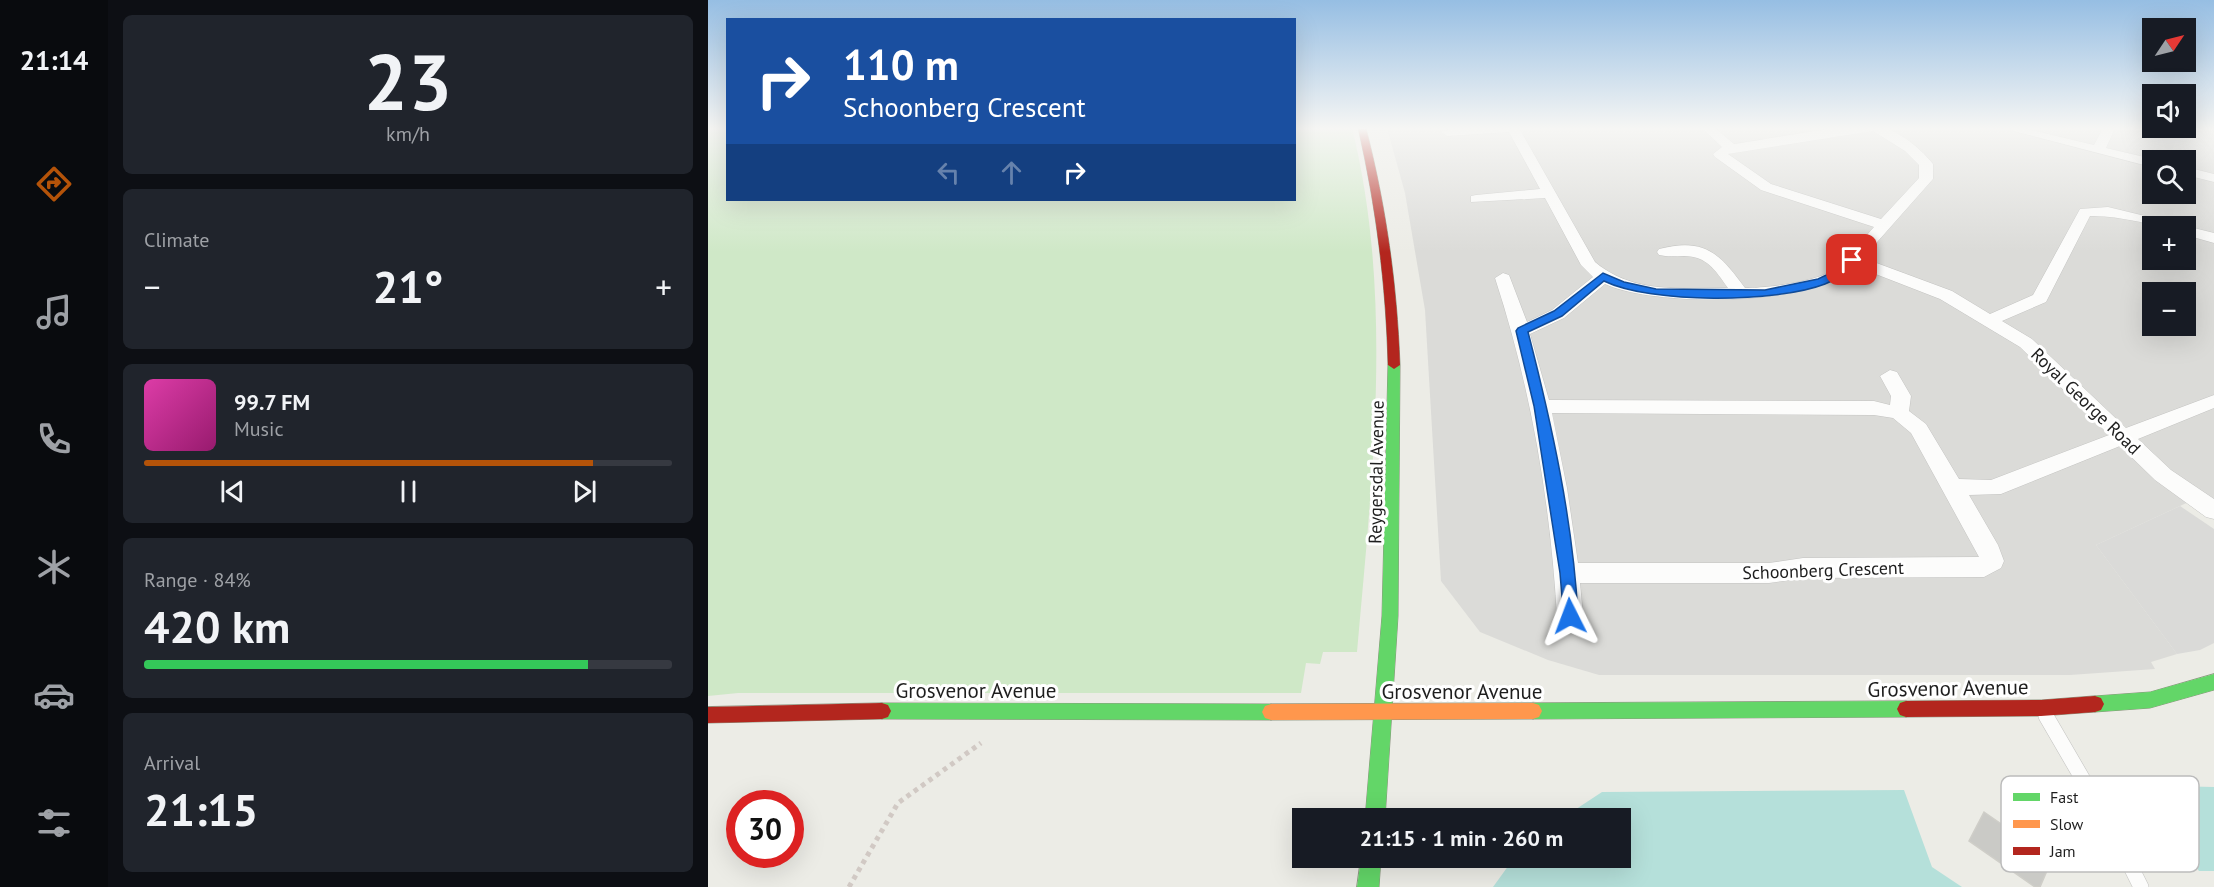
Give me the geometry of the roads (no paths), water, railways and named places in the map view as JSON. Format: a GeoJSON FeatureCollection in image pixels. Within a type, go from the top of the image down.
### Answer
{"type":"FeatureCollection","features":[{"type":"Feature","properties":{"kind":"main road","name":"Reygersdal Avenue"},"geometry":{"type":"LineString","coordinates":[[1371,169],[1383,227],[1394,363],[1394,529],[1386,712],[1376,808]]}},
{"type":"Feature","properties":{"kind":"main road","name":"Grosvenor Avenue"},"geometry":{"type":"LineString","coordinates":[[708,715],[800,711],[1386,712],[2041,708],[2150,700],[2214,682]]}},
{"type":"Feature","properties":{"kind":"main road"},"geometry":{"type":"LineString","coordinates":[[1368,887],[1370,868]]}},
{"type":"Feature","properties":{"kind":"street"},"geometry":{"type":"LineString","coordinates":[[1536,169],[1589,265],[1603,277],[1620,285],[1656,293],[1765,293],[1821,282],[1841,272],[1926,179],[1928,169]]}},
{"type":"Feature","properties":{"kind":"street"},"geometry":{"type":"LineString","coordinates":[[1740,169],[1760,184],[1884,225]]}},
{"type":"Feature","properties":{"kind":"street"},"geometry":{"type":"LineString","coordinates":[[2196,174],[2214,178]]}},
{"type":"Feature","properties":{"kind":"street"},"geometry":{"type":"LineString","coordinates":[[1476,199],[1549,193]]}},
{"type":"Feature","properties":{"kind":"street"},"geometry":{"type":"LineString","coordinates":[[1990,320],[2040,298],[2085,212],[2108,211],[2142,219]]}},
{"type":"Feature","properties":{"kind":"street"},"geometry":{"type":"LineString","coordinates":[[2196,234],[2214,238]]}},
{"type":"Feature","properties":{"kind":"street"},"geometry":{"type":"LineString","coordinates":[[1665,252],[1694,250],[1708,253],[1740,293]]}},
{"type":"Feature","properties":{"kind":"street","name":"Royal George Road"},"geometry":{"type":"LineString","coordinates":[[1852,260],[1946,295],[1990,320],[2040,354],[2163,475],[2214,511]]}},
{"type":"Feature","properties":{"kind":"street"},"geometry":{"type":"LineString","coordinates":[[1522,331],[1558,314],[1603,277]]}},
{"type":"Feature","properties":{"kind":"street"},"geometry":{"type":"LineString","coordinates":[[1503,278],[1522,331],[1541,406],[1568,573],[1570,616]]}},
{"type":"Feature","properties":{"kind":"street"},"geometry":{"type":"LineString","coordinates":[[1541,406],[1875,408],[1899,413],[1901,396],[1890,376]]}},
{"type":"Feature","properties":{"kind":"street"},"geometry":{"type":"LineString","coordinates":[[1952,487],[1994,488],[2214,401]]}},
{"type":"Feature","properties":{"kind":"street","name":"Schoonberg Crescent"},"geometry":{"type":"LineString","coordinates":[[1568,573],[1769,573],[1803,568],[1984,567],[1992,561],[1990,552],[1919,429],[1899,413]]}},
{"type":"Feature","properties":{"kind":"lane"},"geometry":{"type":"LineString","coordinates":[[2041,708],[2081,776]]}},
{"type":"Feature","properties":{"kind":"lane"},"geometry":{"type":"LineString","coordinates":[[2134,872],[2141,887]]}}]}
